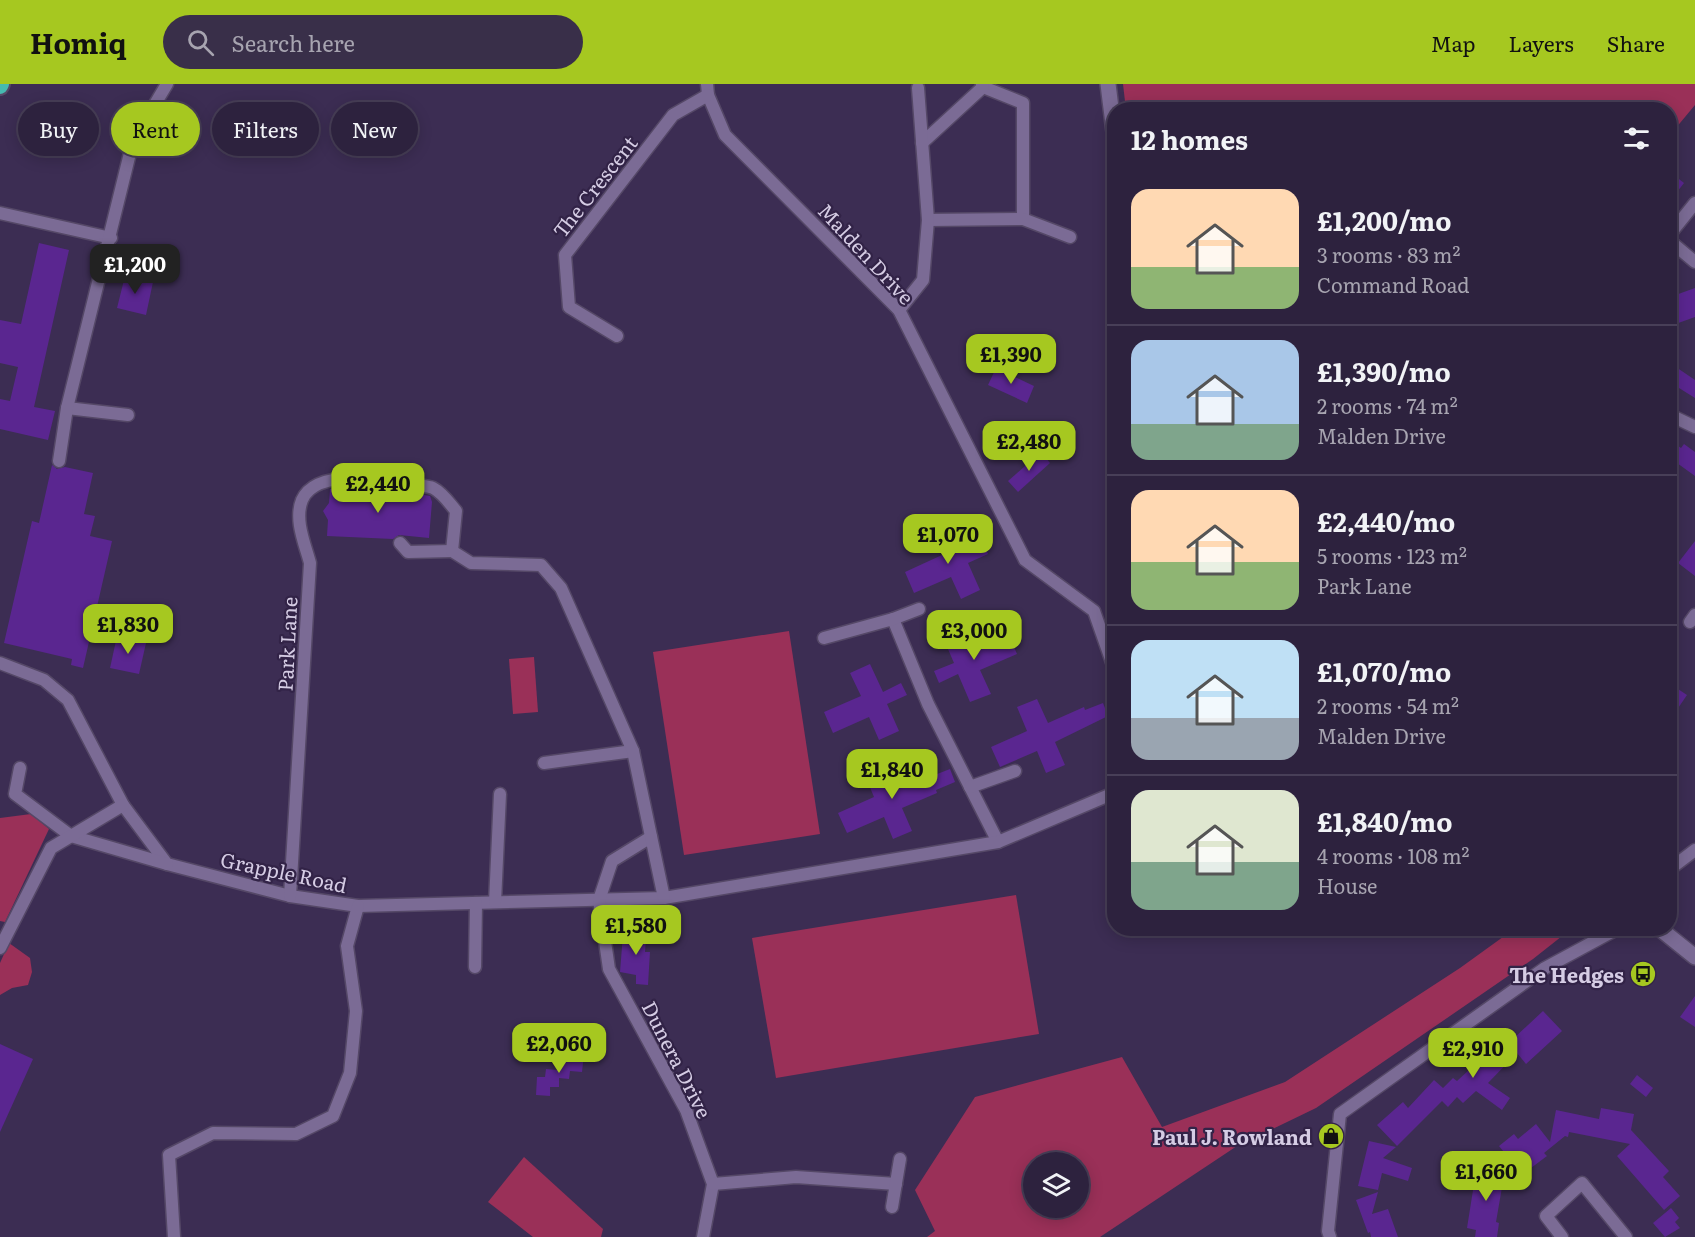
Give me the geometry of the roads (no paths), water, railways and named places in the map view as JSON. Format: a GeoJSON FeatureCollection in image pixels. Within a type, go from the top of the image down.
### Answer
{"type":"FeatureCollection","features":[{"type":"Feature","properties":{"kind":"street"},"geometry":{"type":"LineString","coordinates":[[59,461],[68,408],[133,141],[167,84]]}},
{"type":"Feature","properties":{"kind":"street"},"geometry":{"type":"LineString","coordinates":[[1108,84],[1110,102]]}},
{"type":"Feature","properties":{"kind":"street"},"geometry":{"type":"LineString","coordinates":[[922,143],[982,86],[1023,103],[1023,219]]}},
{"type":"Feature","properties":{"kind":"street"},"geometry":{"type":"LineString","coordinates":[[899,310],[923,280],[928,220],[918,88]]}},
{"type":"Feature","properties":{"kind":"street","name":"Malden Drive"},"geometry":{"type":"LineString","coordinates":[[708,89],[725,135],[899,310],[1025,560],[1094,611],[1107,648]]}},
{"type":"Feature","properties":{"kind":"street","name":"The Crescent"},"geometry":{"type":"LineString","coordinates":[[617,336],[569,307],[565,255],[673,115],[708,89]]}},
{"type":"Feature","properties":{"kind":"street"},"geometry":{"type":"LineString","coordinates":[[1677,225],[1695,203]]}},
{"type":"Feature","properties":{"kind":"street"},"geometry":{"type":"LineString","coordinates":[[0,213],[111,238]]}},
{"type":"Feature","properties":{"kind":"street"},"geometry":{"type":"LineString","coordinates":[[928,220],[1023,219],[1070,237]]}},
{"type":"Feature","properties":{"kind":"street"},"geometry":{"type":"LineString","coordinates":[[1677,247],[1695,262]]}},
{"type":"Feature","properties":{"kind":"street"},"geometry":{"type":"LineString","coordinates":[[68,408],[128,415]]}},
{"type":"Feature","properties":{"kind":"street"},"geometry":{"type":"LineString","coordinates":[[1677,418],[1695,427]]}},
{"type":"Feature","properties":{"kind":"street","name":"Park Lane"},"geometry":{"type":"LineString","coordinates":[[290,896],[310,563],[299,525],[302,499],[315,485],[335,479],[398,481],[432,488],[456,512],[452,551]]}},
{"type":"Feature","properties":{"kind":"street"},"geometry":{"type":"LineString","coordinates":[[400,543],[408,552],[452,551],[471,563],[541,565],[561,588],[633,750],[664,898]]}},
{"type":"Feature","properties":{"kind":"street"},"geometry":{"type":"LineString","coordinates":[[824,638],[893,619],[919,609]]}},
{"type":"Feature","properties":{"kind":"street"},"geometry":{"type":"LineString","coordinates":[[893,619],[928,704],[998,842]]}},
{"type":"Feature","properties":{"kind":"street"},"geometry":{"type":"LineString","coordinates":[[0,663],[44,680],[68,700],[123,805],[167,864]]}},
{"type":"Feature","properties":{"kind":"street"},"geometry":{"type":"LineString","coordinates":[[544,763],[633,750]]}},
{"type":"Feature","properties":{"kind":"street"},"geometry":{"type":"LineString","coordinates":[[20,768],[15,794],[71,836]]}},
{"type":"Feature","properties":{"kind":"street"},"geometry":{"type":"LineString","coordinates":[[970,787],[1015,771]]}},
{"type":"Feature","properties":{"kind":"street"},"geometry":{"type":"LineString","coordinates":[[495,902],[500,794]]}},
{"type":"Feature","properties":{"kind":"street","name":"Grapple Road"},"geometry":{"type":"LineString","coordinates":[[71,836],[290,896],[358,906],[664,898],[998,842],[1107,796]]}},
{"type":"Feature","properties":{"kind":"street"},"geometry":{"type":"LineString","coordinates":[[0,948],[51,848],[123,805]]}},
{"type":"Feature","properties":{"kind":"street"},"geometry":{"type":"LineString","coordinates":[[599,900],[612,861],[651,837]]}},
{"type":"Feature","properties":{"kind":"street"},"geometry":{"type":"LineString","coordinates":[[1677,864],[1695,850]]}},
{"type":"Feature","properties":{"kind":"street","name":"Dunera Drive"},"geometry":{"type":"LineString","coordinates":[[599,900],[609,969],[686,1110],[713,1184]]}},
{"type":"Feature","properties":{"kind":"street"},"geometry":{"type":"LineString","coordinates":[[475,967],[476,903]]}},
{"type":"Feature","properties":{"kind":"street"},"geometry":{"type":"LineString","coordinates":[[174,1237],[169,1155],[213,1133],[296,1134],[333,1116],[350,1073],[356,1011],[347,946],[358,906]]}},
{"type":"Feature","properties":{"kind":"street"},"geometry":{"type":"LineString","coordinates":[[1325,1235],[1340,1114],[1545,968],[1603,936]]}},
{"type":"Feature","properties":{"kind":"street"},"geometry":{"type":"LineString","coordinates":[[1669,936],[1695,957]]}},
{"type":"Feature","properties":{"kind":"street"},"geometry":{"type":"LineString","coordinates":[[892,1207],[900,1159]]}},
{"type":"Feature","properties":{"kind":"street"},"geometry":{"type":"LineString","coordinates":[[703,1237],[713,1184],[796,1177],[896,1184]]}},
{"type":"Feature","properties":{"kind":"street"},"geometry":{"type":"LineString","coordinates":[[1562,1237],[1546,1216],[1582,1183],[1626,1237]]}},
{"type":"Feature","properties":{"kind":"place","name":"The Hedges"},"geometry":{"type":"Point","coordinates":[1643,974]}},
{"type":"Feature","properties":{"kind":"place","name":"Paul J. Rowland"},"geometry":{"type":"Point","coordinates":[1331,1136]}}]}
